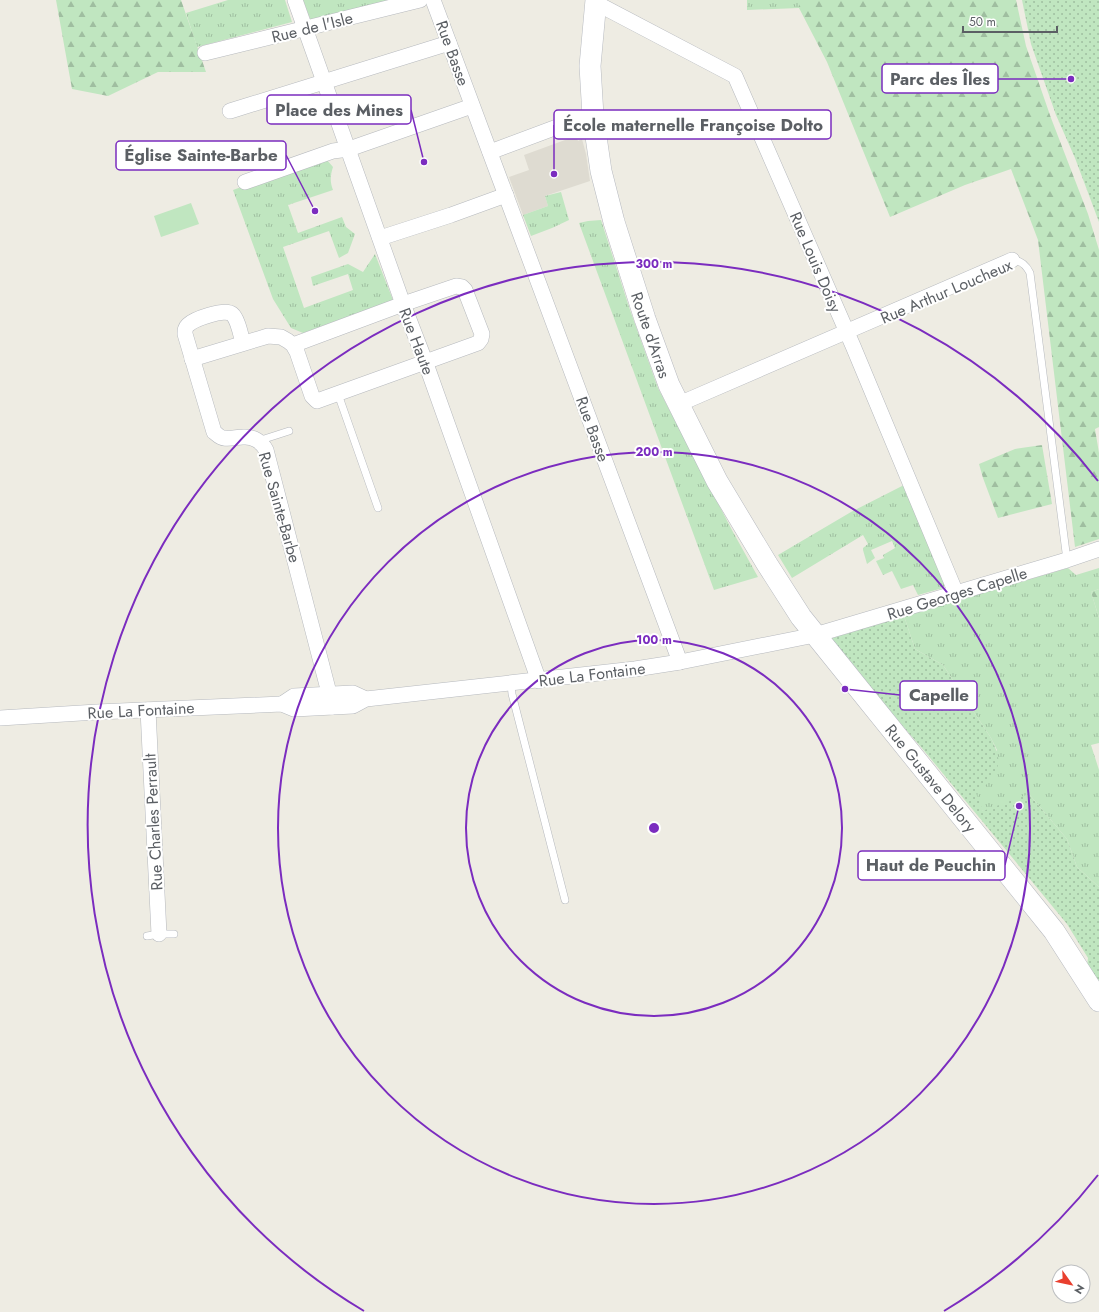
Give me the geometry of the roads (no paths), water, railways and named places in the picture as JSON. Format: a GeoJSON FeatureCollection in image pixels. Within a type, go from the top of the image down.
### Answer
{"type":"FeatureCollection","features":[{"type":"Feature","properties":{"kind":"main road","name":"Route d'Arras"},"geometry":{"type":"LineString","coordinates":[[596,2],[590,66],[593,116],[601,171],[614,222],[645,319],[669,385],[717,481],[767,564],[801,617],[815,635]]}},
{"type":"Feature","properties":{"kind":"main road","name":"Rue Gustave Delory"},"geometry":{"type":"LineString","coordinates":[[815,635],[1054,931],[1099,1001]]}},
{"type":"Feature","properties":{"kind":"street","name":"Rue Haute"},"geometry":{"type":"LineString","coordinates":[[295,0],[539,680]]}},
{"type":"Feature","properties":{"kind":"street","name":"Rue de l'Isle"},"geometry":{"type":"LineString","coordinates":[[205,53],[420,0]]}},
{"type":"Feature","properties":{"kind":"street","name":"Rue Basse"},"geometry":{"type":"LineString","coordinates":[[433,0],[680,662]]}},
{"type":"Feature","properties":{"kind":"street","name":"Rue Louis Doisy"},"geometry":{"type":"LineString","coordinates":[[596,2],[735,76],[847,332],[956,593]]}},
{"type":"Feature","properties":{"kind":"street"},"geometry":{"type":"LineString","coordinates":[[230,111],[449,43]]}},
{"type":"Feature","properties":{"kind":"street"},"geometry":{"type":"LineString","coordinates":[[245,182],[333,151],[349,148],[472,106]]}},
{"type":"Feature","properties":{"kind":"street"},"geometry":{"type":"LineString","coordinates":[[490,152],[581,118],[593,116]]}},
{"type":"Feature","properties":{"kind":"street"},"geometry":{"type":"LineString","coordinates":[[380,238],[506,195]]}},
{"type":"Feature","properties":{"kind":"street","name":"Rue Arthur Loucheux"},"geometry":{"type":"LineString","coordinates":[[679,404],[1012,260]]}},
{"type":"Feature","properties":{"kind":"street"},"geometry":{"type":"LineString","coordinates":[[192,359],[268,336],[285,339],[293,345],[297,352],[313,398],[317,401],[478,343],[482,334],[465,290],[462,287],[456,286],[293,345]]}},
{"type":"Feature","properties":{"kind":"street","name":"Rue Sainte-Barbe"},"geometry":{"type":"LineString","coordinates":[[243,343],[236,318],[232,314],[222,312],[194,321],[185,329],[184,334],[214,432],[225,439],[243,436],[251,438],[258,441],[266,450],[331,701]]}},
{"type":"Feature","properties":{"kind":"street","name":"Rue Georges Capelle"},"geometry":{"type":"LineString","coordinates":[[815,635],[1067,560],[1099,549]]}},
{"type":"Feature","properties":{"kind":"street","name":"Rue La Fontaine"},"geometry":{"type":"LineString","coordinates":[[0,718],[16,716],[282,704],[294,709],[331,701],[352,693],[366,699],[635,669],[680,662],[815,635]]}},
{"type":"Feature","properties":{"kind":"street","name":"Rue Charles Perrault"},"geometry":{"type":"LineString","coordinates":[[148,710],[153,935]]}},
{"type":"Feature","properties":{"kind":"lane","name":"Rue Arthur Loucheux"},"geometry":{"type":"LineString","coordinates":[[1012,260],[1018,260],[1027,266],[1030,273],[1067,560]]}},
{"type":"Feature","properties":{"kind":"lane"},"geometry":{"type":"LineString","coordinates":[[338,394],[378,508]]}},
{"type":"Feature","properties":{"kind":"lane"},"geometry":{"type":"LineString","coordinates":[[258,441],[289,431]]}},
{"type":"Feature","properties":{"kind":"lane"},"geometry":{"type":"LineString","coordinates":[[511,684],[512,694],[566,900]]}},
{"type":"Feature","properties":{"kind":"lane"},"geometry":{"type":"LineString","coordinates":[[153,935],[174,934]]}},
{"type":"Feature","properties":{"kind":"place","name":"Parc des Îles"},"geometry":{"type":"Point","coordinates":[1071,79]}},
{"type":"Feature","properties":{"kind":"place","name":"Place des Mines"},"geometry":{"type":"Point","coordinates":[424,162]}},
{"type":"Feature","properties":{"kind":"place","name":"École maternelle Françoise Dolto"},"geometry":{"type":"Point","coordinates":[554,174]}},
{"type":"Feature","properties":{"kind":"place","name":"Église Sainte-Barbe"},"geometry":{"type":"Point","coordinates":[315,211]}},
{"type":"Feature","properties":{"kind":"place","name":"Capelle"},"geometry":{"type":"Point","coordinates":[845,689]}},
{"type":"Feature","properties":{"kind":"place","name":"Haut de Peuchin"},"geometry":{"type":"Point","coordinates":[1019,806]}}]}
